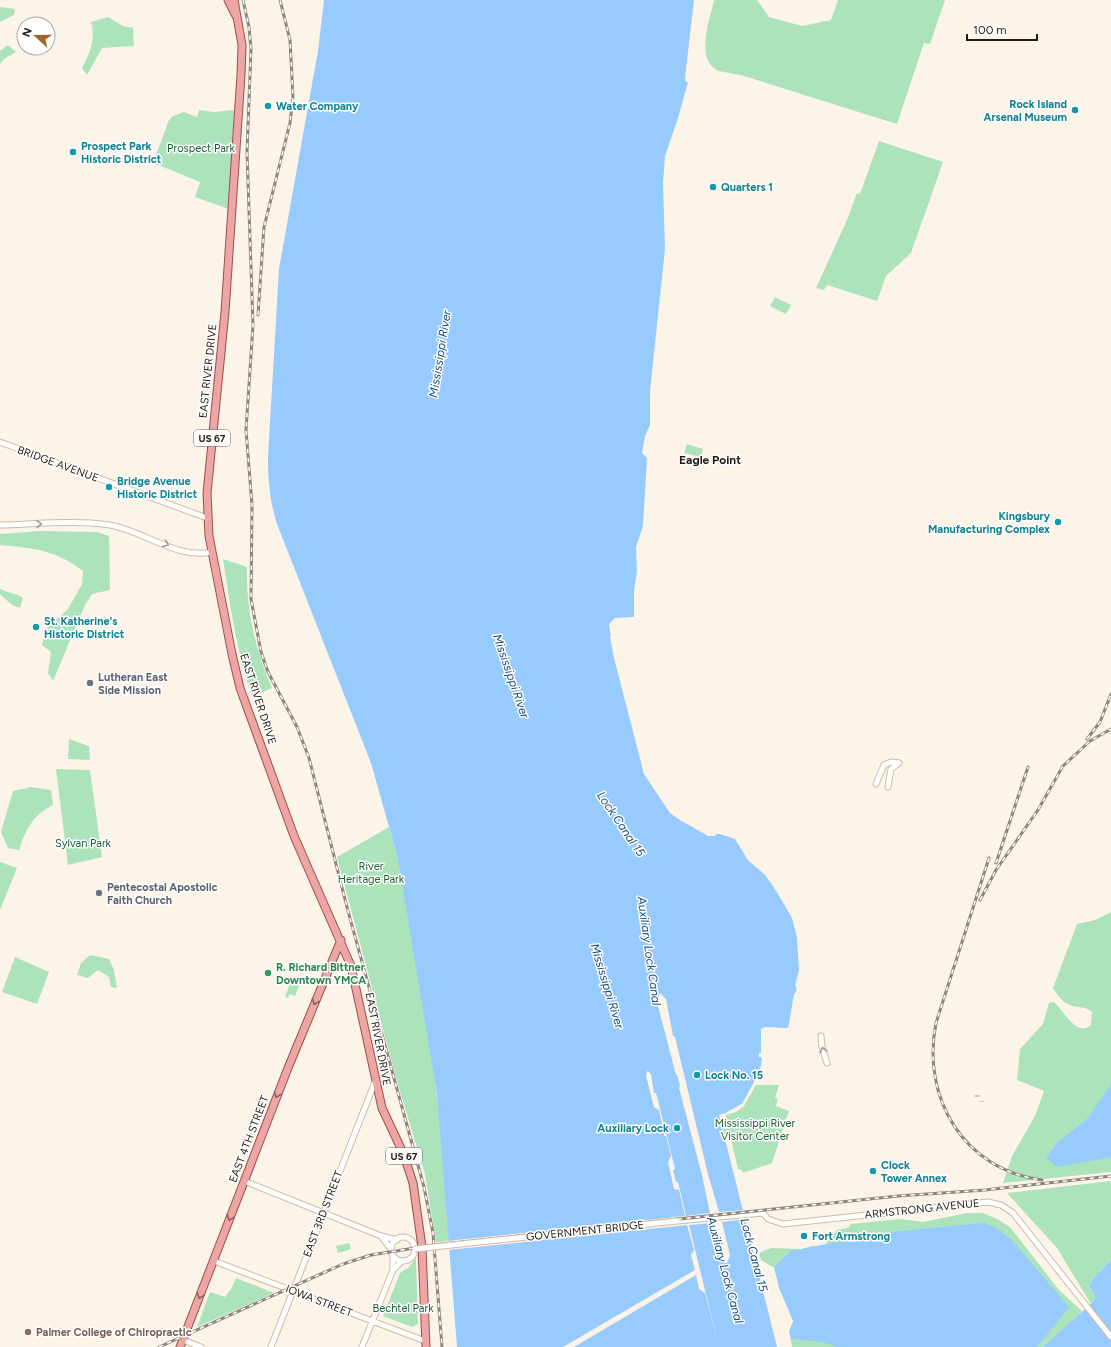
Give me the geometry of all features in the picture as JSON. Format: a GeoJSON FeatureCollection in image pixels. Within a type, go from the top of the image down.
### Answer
{"type":"FeatureCollection","features":[{"type":"Feature","properties":{"kind":"main road","name":"EAST RIVER DRIVE"},"geometry":{"type":"LineString","coordinates":[[228,0],[236,16]]}},
{"type":"Feature","properties":{"kind":"main road","name":"EAST RIVER DRIVE"},"geometry":{"type":"LineString","coordinates":[[234,0],[242,44],[241,83],[231,240],[209,469],[207,518],[212,552],[232,654],[241,691],[294,836],[341,940],[355,979],[375,1082],[387,1123],[404,1155],[413,1183],[422,1247],[425,1345]]}},
{"type":"Feature","properties":{"kind":"main road","name":"EAST 4TH STREET"},"geometry":{"type":"LineString","coordinates":[[181,1344],[288,1068],[341,940]]}},
{"type":"Feature","properties":{"kind":"street","name":"BRIDGE AVENUE"},"geometry":{"type":"LineString","coordinates":[[0,442],[207,518]]}},
{"type":"Feature","properties":{"kind":"street"},"geometry":{"type":"LineString","coordinates":[[0,525],[89,523],[112,526],[134,532],[183,551],[201,554],[212,552]]}},
{"type":"Feature","properties":{"kind":"street"},"geometry":{"type":"LineString","coordinates":[[876,784],[884,765],[891,762],[899,763],[892,769],[888,787]]}},
{"type":"Feature","properties":{"kind":"street"},"geometry":{"type":"LineString","coordinates":[[821,1036],[822,1047],[827,1063]]}},
{"type":"Feature","properties":{"kind":"street","name":"EAST 3RD STREET"},"geometry":{"type":"LineString","coordinates":[[271,1347],[375,1082]]}},
{"type":"Feature","properties":{"kind":"street"},"geometry":{"type":"LineString","coordinates":[[244,1182],[324,1212],[381,1236],[397,1240],[404,1238],[409,1239],[413,1243],[415,1249],[410,1259],[402,1261],[392,1270]]}},
{"type":"Feature","properties":{"kind":"street","name":"ARMSTRONG AVENUE"},"geometry":{"type":"LineString","coordinates":[[763,1213],[768,1219],[783,1224],[990,1202],[1001,1205],[1013,1213],[1111,1337]]}},
{"type":"Feature","properties":{"kind":"street","name":"GOVERNMENT BRIDGE"},"geometry":{"type":"LineString","coordinates":[[415,1249],[763,1213]]}},
{"type":"Feature","properties":{"kind":"street"},"geometry":{"type":"LineString","coordinates":[[381,1236],[392,1252],[402,1261]]}},
{"type":"Feature","properties":{"kind":"street"},"geometry":{"type":"LineString","coordinates":[[362,1347],[392,1270],[393,1244],[397,1240]]}},
{"type":"Feature","properties":{"kind":"street","name":"IOWA STREET"},"geometry":{"type":"LineString","coordinates":[[214,1261],[372,1321],[425,1345]]}},
{"type":"Feature","properties":{"kind":"street"},"geometry":{"type":"LineString","coordinates":[[181,1344],[201,1347]]}},
{"type":"Feature","properties":{"kind":"green space"},"geometry":{"type":"Polygon","coordinates":[[[714,0],[757,0],[769,17],[802,26],[831,20],[838,0],[945,0],[930,44],[924,43],[897,124],[744,76],[719,71],[711,66],[705,49],[707,29],[714,0]]]}},
{"type":"Feature","properties":{"kind":"green space"},"geometry":{"type":"Polygon","coordinates":[[[0,7],[15,9],[14,15],[0,22],[0,7]]]}},
{"type":"Feature","properties":{"kind":"green space"},"geometry":{"type":"Polygon","coordinates":[[[108,17],[123,26],[133,28],[134,46],[102,48],[87,75],[82,68],[92,40],[93,34],[91,22],[108,17]]]}},
{"type":"Feature","properties":{"kind":"green space"},"geometry":{"type":"Polygon","coordinates":[[[8,45],[16,52],[4,59],[0,64],[0,51],[8,45]]]}},
{"type":"Feature","properties":{"kind":"green space","name":"Prospect Park"},"geometry":{"type":"Polygon","coordinates":[[[199,110],[214,112],[234,110],[229,209],[195,197],[200,182],[156,164],[154,160],[169,120],[173,116],[184,112],[197,117],[199,110]]]}},
{"type":"Feature","properties":{"kind":"green space"},"geometry":{"type":"Polygon","coordinates":[[[879,141],[943,162],[911,253],[886,276],[877,301],[827,285],[824,290],[816,288],[847,220],[857,193],[860,194],[879,141]]]}},
{"type":"Feature","properties":{"kind":"green space"},"geometry":{"type":"Polygon","coordinates":[[[775,297],[791,305],[786,314],[770,306],[775,297]]]}},
{"type":"Feature","properties":{"kind":"green space"},"geometry":{"type":"Polygon","coordinates":[[[687,444],[703,449],[701,457],[684,453],[687,444]]]}},
{"type":"Feature","properties":{"kind":"green space"},"geometry":{"type":"Polygon","coordinates":[[[41,531],[97,532],[109,536],[110,590],[92,594],[85,605],[53,681],[48,673],[51,652],[42,645],[46,629],[68,609],[82,584],[83,571],[54,554],[23,547],[0,545],[0,534],[41,531]]]}},
{"type":"Feature","properties":{"kind":"green space"},"geometry":{"type":"Polygon","coordinates":[[[223,559],[247,567],[248,598],[256,644],[272,688],[252,697],[238,646],[223,559]]]}},
{"type":"Feature","properties":{"kind":"green space"},"geometry":{"type":"Polygon","coordinates":[[[0,589],[23,598],[20,608],[12,605],[0,594],[0,589]]]}},
{"type":"Feature","properties":{"kind":"green space"},"geometry":{"type":"Polygon","coordinates":[[[69,739],[89,746],[90,760],[68,759],[69,739]]]}},
{"type":"Feature","properties":{"kind":"green space","name":"Sylvan Park"},"geometry":{"type":"Polygon","coordinates":[[[56,769],[90,770],[102,857],[68,865],[56,769]]]}},
{"type":"Feature","properties":{"kind":"green space"},"geometry":{"type":"Polygon","coordinates":[[[31,787],[51,790],[53,805],[40,813],[31,823],[19,850],[8,848],[1,832],[13,791],[31,787]]]}},
{"type":"Feature","properties":{"kind":"green space","name":"River Heritage Park"},"geometry":{"type":"Polygon","coordinates":[[[389,827],[397,855],[433,1065],[440,1121],[449,1241],[436,1242],[425,1174],[396,1078],[337,857],[389,827]]]}},
{"type":"Feature","properties":{"kind":"green space"},"geometry":{"type":"Polygon","coordinates":[[[0,862],[17,868],[0,910],[0,862]]]}},
{"type":"Feature","properties":{"kind":"green space"},"geometry":{"type":"Polygon","coordinates":[[[1111,912],[1111,1172],[1003,1183],[1012,1156],[1035,1116],[1044,1091],[1017,1080],[1020,1049],[1043,1024],[1049,1003],[1054,1002],[1076,1026],[1086,1028],[1091,1025],[1092,1012],[1086,1008],[1066,1003],[1059,997],[1053,988],[1077,924],[1095,920],[1111,912]]]}},
{"type":"Feature","properties":{"kind":"green space"},"geometry":{"type":"Polygon","coordinates":[[[90,955],[109,959],[114,970],[117,988],[111,987],[109,977],[98,970],[88,978],[77,975],[81,963],[90,955]]]}},
{"type":"Feature","properties":{"kind":"green space"},"geometry":{"type":"Polygon","coordinates":[[[15,957],[49,972],[37,1004],[2,992],[15,957]]]}},
{"type":"Feature","properties":{"kind":"green space"},"geometry":{"type":"Polygon","coordinates":[[[292,978],[301,981],[295,996],[290,994],[288,998],[285,997],[292,978]]]}},
{"type":"Feature","properties":{"kind":"green space","name":"Mississippi River Visitor Center"},"geometry":{"type":"Polygon","coordinates":[[[753,1085],[779,1085],[775,1098],[778,1099],[776,1106],[789,1111],[772,1163],[743,1173],[742,1170],[738,1169],[731,1139],[726,1140],[721,1122],[727,1120],[726,1113],[735,1110],[753,1085]]]}},
{"type":"Feature","properties":{"kind":"green space"},"geometry":{"type":"Polygon","coordinates":[[[1111,1181],[1111,1260],[1093,1279],[1089,1286],[1095,1296],[1094,1301],[1091,1304],[1057,1248],[1007,1193],[1111,1181]]]}},
{"type":"Feature","properties":{"kind":"green space"},"geometry":{"type":"Polygon","coordinates":[[[967,1213],[983,1213],[1010,1227],[1059,1290],[1082,1311],[1048,1347],[998,1347],[826,1243],[837,1230],[848,1228],[851,1224],[900,1219],[923,1222],[967,1213]]]}},
{"type":"Feature","properties":{"kind":"green space"},"geometry":{"type":"Polygon","coordinates":[[[349,1243],[351,1249],[338,1253],[336,1246],[349,1243]]]}},
{"type":"Feature","properties":{"kind":"green space"},"geometry":{"type":"Polygon","coordinates":[[[816,1245],[774,1268],[761,1260],[759,1253],[771,1248],[801,1249],[816,1245]]]}},
{"type":"Feature","properties":{"kind":"green space","name":"Bechtel Park"},"geometry":{"type":"Polygon","coordinates":[[[416,1258],[418,1324],[412,1327],[383,1316],[400,1273],[408,1268],[416,1258]]]}},
{"type":"Feature","properties":{"kind":"green space"},"geometry":{"type":"Polygon","coordinates":[[[236,1278],[274,1293],[197,1327],[210,1292],[225,1297],[236,1278]]]}},
{"type":"Feature","properties":{"kind":"green space"},"geometry":{"type":"Polygon","coordinates":[[[789,1331],[875,1347],[792,1347],[789,1331]]]}},
{"type":"Feature","properties":{"kind":"water"},"geometry":{"type":"Polygon","coordinates":[[[324,0],[696,0],[688,82],[665,156],[663,183],[665,249],[650,391],[650,425],[645,436],[642,453],[647,458],[643,526],[636,547],[637,571],[634,591],[634,617],[615,618],[609,624],[614,658],[628,702],[644,774],[674,815],[709,834],[729,834],[736,838],[748,860],[766,874],[793,919],[799,940],[800,968],[788,1030],[764,1029],[761,1039],[763,1056],[762,1061],[752,1089],[740,1107],[719,1115],[777,1347],[457,1347],[437,1094],[397,855],[371,763],[277,524],[269,483],[268,457],[279,269],[318,51],[324,0]]]}},
{"type":"Feature","properties":{"kind":"water"},"geometry":{"type":"Polygon","coordinates":[[[1111,1084],[1111,1157],[1057,1167],[1046,1158],[1056,1144],[1088,1118],[1111,1084]]]}},
{"type":"Feature","properties":{"kind":"water"},"geometry":{"type":"Polygon","coordinates":[[[983,1223],[995,1227],[1011,1239],[1069,1307],[1037,1347],[837,1347],[822,1342],[791,1339],[789,1331],[793,1321],[783,1307],[772,1273],[774,1267],[791,1251],[882,1233],[983,1223]]]}},
{"type":"Feature","properties":{"kind":"water"},"geometry":{"type":"Polygon","coordinates":[[[1111,1260],[1111,1347],[1043,1347],[1094,1301],[1095,1296],[1089,1286],[1093,1279],[1111,1260]]]}},
{"type":"Feature","properties":{"kind":"pier"},"geometry":{"type":"Polygon","coordinates":[[[694,0],[698,0],[689,83],[686,82],[685,78],[694,0]]]}},
{"type":"Feature","properties":{"kind":"pier"},"geometry":{"type":"Polygon","coordinates":[[[610,636],[612,636],[616,658],[642,760],[648,776],[676,814],[707,832],[728,832],[736,836],[751,860],[768,873],[789,907],[799,935],[801,965],[797,986],[798,988],[795,986],[799,970],[797,937],[792,918],[778,893],[765,875],[748,860],[735,839],[717,833],[715,836],[708,836],[670,813],[644,774],[614,658],[610,636]]]}},
{"type":"Feature","properties":{"kind":"pier"},"geometry":{"type":"Polygon","coordinates":[[[660,993],[666,999],[673,1036],[675,1037],[708,1174],[719,1212],[745,1210],[779,1347],[746,1219],[722,1222],[730,1255],[727,1263],[721,1257],[713,1223],[689,1225],[719,1347],[705,1293],[699,1289],[696,1275],[574,1347],[563,1347],[695,1270],[691,1255],[694,1250],[687,1225],[448,1250],[447,1241],[685,1216],[679,1190],[674,1189],[668,1162],[671,1156],[666,1136],[664,1136],[659,1110],[654,1107],[646,1076],[647,1071],[651,1074],[654,1093],[656,1093],[675,1169],[673,1170],[676,1182],[678,1182],[686,1216],[710,1213],[702,1175],[679,1088],[680,1086],[657,1002],[660,993]]]}},
{"type":"Feature","properties":{"kind":"pier"},"geometry":{"type":"Polygon","coordinates":[[[789,1026],[788,1032],[764,1031],[765,1058],[763,1072],[744,1106],[736,1112],[726,1115],[727,1112],[742,1104],[760,1071],[762,1059],[759,1057],[759,1053],[761,1053],[761,1029],[765,1027],[787,1028],[789,1026]]]}},
{"type":"Feature","properties":{"kind":"pier"},"geometry":{"type":"Polygon","coordinates":[[[774,1267],[779,1288],[793,1321],[789,1331],[791,1341],[787,1331],[790,1321],[781,1308],[770,1274],[771,1268],[774,1267]]]}},
{"type":"Feature","properties":{"kind":"railway"},"geometry":{"type":"LineString","coordinates":[[243,0],[249,27],[251,49],[247,152],[253,325],[246,430],[252,505],[251,599],[261,652],[268,672],[297,727],[309,758],[348,911],[424,1187],[433,1233],[442,1347]]}},
{"type":"Feature","properties":{"kind":"railway"},"geometry":{"type":"LineString","coordinates":[[258,315],[264,227],[290,123],[293,97],[290,40],[280,0]]}},
{"type":"Feature","properties":{"kind":"railway"},"geometry":{"type":"LineString","coordinates":[[1087,739],[1100,722],[1111,694]]}},
{"type":"Feature","properties":{"kind":"railway"},"geometry":{"type":"LineString","coordinates":[[980,900],[996,870],[1038,810],[1063,766],[1090,741],[1111,729]]}},
{"type":"Feature","properties":{"kind":"railway"},"geometry":{"type":"LineString","coordinates":[[996,863],[1028,767]]}},
{"type":"Feature","properties":{"kind":"railway"},"geometry":{"type":"LineString","coordinates":[[989,858],[936,1023],[933,1051],[935,1078],[942,1103],[954,1126],[970,1146],[990,1162],[1014,1173],[1042,1180]]}},
{"type":"Feature","properties":{"kind":"railway"},"geometry":{"type":"LineString","coordinates":[[159,1347],[343,1264],[371,1255],[433,1245],[898,1196],[985,1190],[1111,1176]]}},
{"type":"Feature","properties":{"kind":"place","name":"Water Company"},"geometry":{"type":"Point","coordinates":[268,106]}},
{"type":"Feature","properties":{"kind":"place","name":"Rock Island Arsenal Museum"},"geometry":{"type":"Point","coordinates":[1075,110]}},
{"type":"Feature","properties":{"kind":"place","name":"Prospect Park Historic District"},"geometry":{"type":"Point","coordinates":[73,152]}},
{"type":"Feature","properties":{"kind":"place","name":"Quarters 1"},"geometry":{"type":"Point","coordinates":[713,187]}},
{"type":"Feature","properties":{"kind":"place","name":"Bridge Avenue Historic District"},"geometry":{"type":"Point","coordinates":[109,487]}},
{"type":"Feature","properties":{"kind":"place","name":"Kingsbury Manufacturing Complex"},"geometry":{"type":"Point","coordinates":[1058,522]}},
{"type":"Feature","properties":{"kind":"place","name":"St. Katherine's Historic District"},"geometry":{"type":"Point","coordinates":[36,627]}},
{"type":"Feature","properties":{"kind":"place","name":"Lutheran East Side Mission"},"geometry":{"type":"Point","coordinates":[90,683]}},
{"type":"Feature","properties":{"kind":"place","name":"Pentecostal Apostolic Faith Church"},"geometry":{"type":"Point","coordinates":[99,893]}},
{"type":"Feature","properties":{"kind":"place","name":"R. Richard Bittner Downtown YMCA"},"geometry":{"type":"Point","coordinates":[268,973]}},
{"type":"Feature","properties":{"kind":"place","name":"Lock No. 15"},"geometry":{"type":"Point","coordinates":[697,1075]}},
{"type":"Feature","properties":{"kind":"place","name":"Auxiliary Lock"},"geometry":{"type":"Point","coordinates":[677,1128]}},
{"type":"Feature","properties":{"kind":"place","name":"Clock Tower Annex"},"geometry":{"type":"Point","coordinates":[873,1171]}},
{"type":"Feature","properties":{"kind":"place","name":"Fort Armstrong"},"geometry":{"type":"Point","coordinates":[804,1236]}},
{"type":"Feature","properties":{"kind":"place","name":"Palmer College of Chiropractic"},"geometry":{"type":"Point","coordinates":[28,1332]}},
{"type":"Feature","properties":{"kind":"district","name":"Eagle Point"},"geometry":{"type":"Point","coordinates":[710,460]}},
{"type":"Feature","properties":{"kind":"water label","name":"Mississippi River"},"geometry":{"type":"Point","coordinates":[440,354]}},
{"type":"Feature","properties":{"kind":"water label","name":"Mississippi River"},"geometry":{"type":"Point","coordinates":[511,676]}},
{"type":"Feature","properties":{"kind":"water label","name":"Lock Canal 15"},"geometry":{"type":"Point","coordinates":[621,824]}},
{"type":"Feature","properties":{"kind":"water label","name":"Auxiliary Lock Canal"},"geometry":{"type":"Point","coordinates":[649,951]}},
{"type":"Feature","properties":{"kind":"water label","name":"Mississippi River"},"geometry":{"type":"Point","coordinates":[607,986]}},
{"type":"Feature","properties":{"kind":"water label","name":"Lock Canal 15"},"geometry":{"type":"Point","coordinates":[754,1255]}},
{"type":"Feature","properties":{"kind":"water label","name":"Auxiliary Lock Canal"},"geometry":{"type":"Point","coordinates":[725,1270]}}]}
